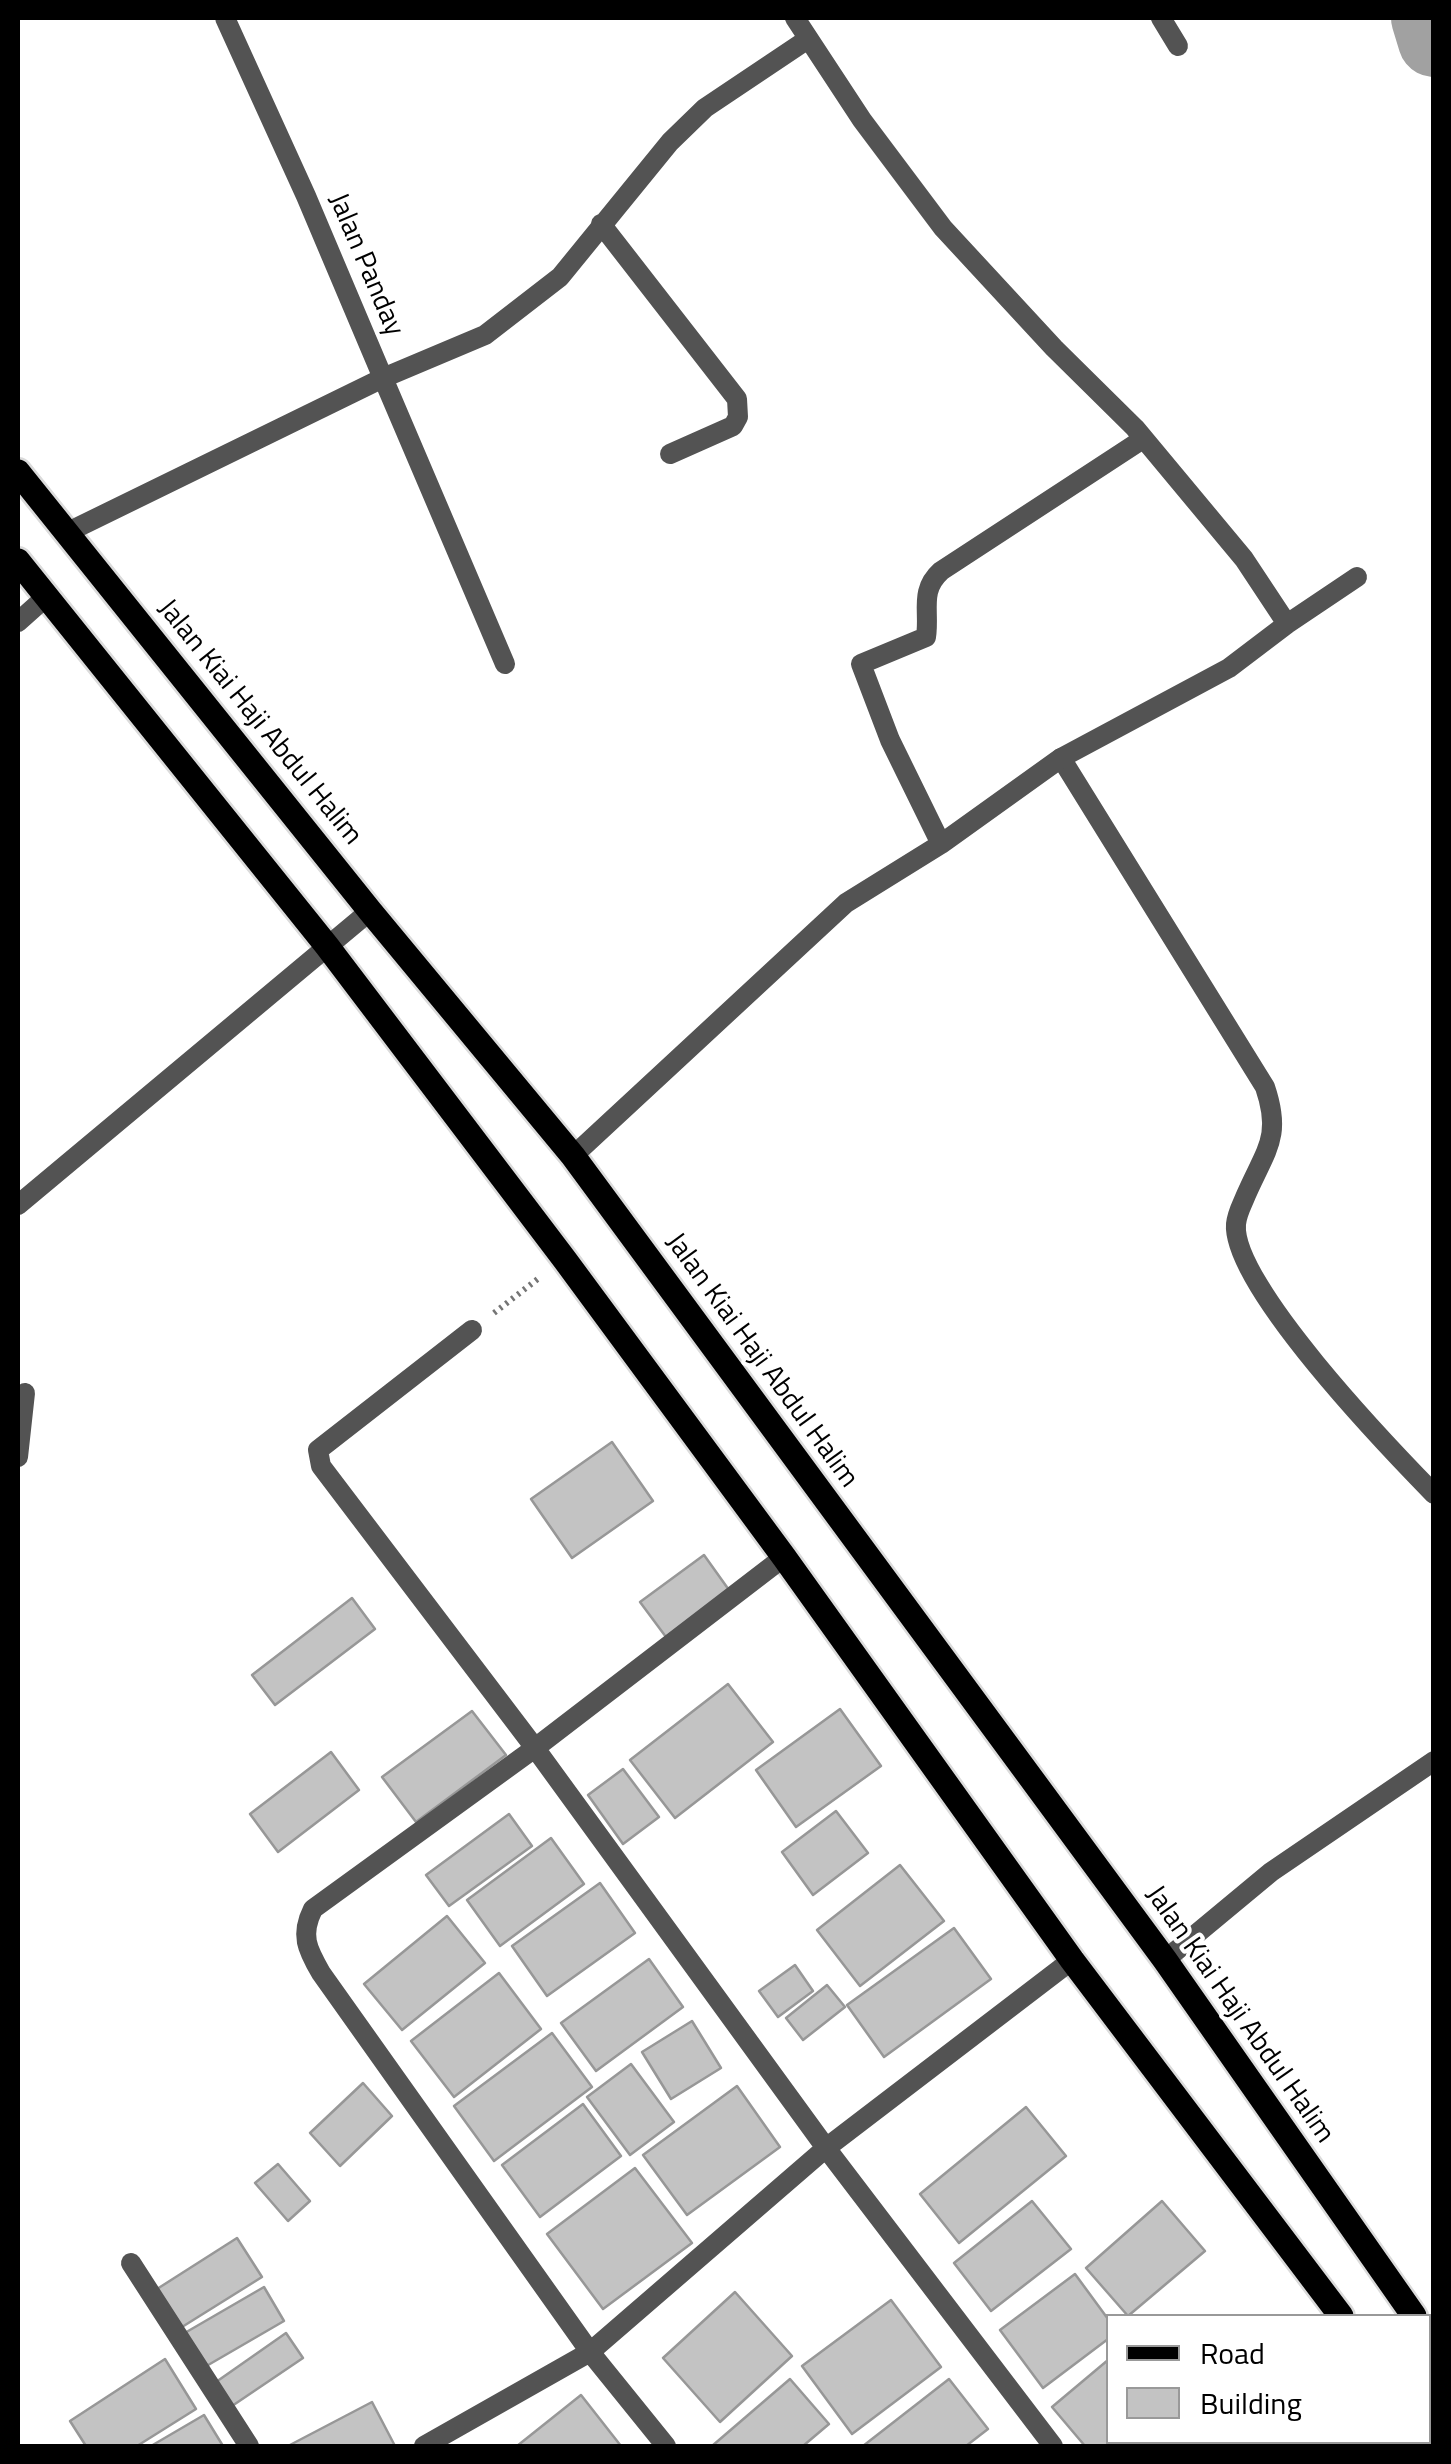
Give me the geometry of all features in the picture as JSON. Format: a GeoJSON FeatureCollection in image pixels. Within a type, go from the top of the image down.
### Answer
{"type":"FeatureCollection","features":[{"type":"Feature","properties":{"kind":"main road","name":"Jalan Kiai Haji Abdul Halim"},"geometry":{"type":"LineString","coordinates":[[18,472],[573,1156],[1165,1960],[1413,2314]]}},
{"type":"Feature","properties":{"kind":"main road"},"geometry":{"type":"LineString","coordinates":[[18,561],[327,946],[565,1260],[784,1556],[1072,1960],[1339,2314]]}},
{"type":"Feature","properties":{"kind":"street","name":"Jalan Panday"},"geometry":{"type":"LineString","coordinates":[[68,532],[383,378],[306,196],[224,18]]}},
{"type":"Feature","properties":{"kind":"street"},"geometry":{"type":"LineString","coordinates":[[795,18],[862,120],[943,228],[1143,438],[1244,559],[1287,624]]}},
{"type":"Feature","properties":{"kind":"street"},"geometry":{"type":"LineString","coordinates":[[1162,18],[1178,46]]}},
{"type":"Feature","properties":{"kind":"street"},"geometry":{"type":"LineString","coordinates":[[505,664],[383,378],[485,335],[560,277],[670,142],[706,108],[808,39]]}},
{"type":"Feature","properties":{"kind":"street"},"geometry":{"type":"LineString","coordinates":[[601,224],[737,399],[738,418],[733,426],[670,454]]}},
{"type":"Feature","properties":{"kind":"street"},"geometry":{"type":"LineString","coordinates":[[941,844],[890,740],[861,664],[926,638],[924,601],[930,581],[941,570],[1143,438]]}},
{"type":"Feature","properties":{"kind":"street"},"geometry":{"type":"LineString","coordinates":[[573,1156],[846,903],[941,844],[1062,758],[1230,668],[1357,577]]}},
{"type":"Feature","properties":{"kind":"street"},"geometry":{"type":"LineString","coordinates":[[18,622],[46,597]]}},
{"type":"Feature","properties":{"kind":"street"},"geometry":{"type":"LineString","coordinates":[[1062,758],[1265,1087],[1275,1128],[1237,1216],[1235,1235],[1242,1255],[1281,1317],[1357,1415],[1434,1494]]}},
{"type":"Feature","properties":{"kind":"street"},"geometry":{"type":"LineString","coordinates":[[18,1205],[370,910]]}},
{"type":"Feature","properties":{"kind":"street"},"geometry":{"type":"LineString","coordinates":[[472,1330],[318,1450],[321,1466],[534,1748],[826,2148],[1054,2446]]}},
{"type":"Feature","properties":{"kind":"street"},"geometry":{"type":"LineString","coordinates":[[18,1458],[25,1393]]}},
{"type":"Feature","properties":{"kind":"street"},"geometry":{"type":"LineString","coordinates":[[666,2446],[590,2352],[306,1947],[304,1927],[313,1908],[534,1748],[784,1556]]}},
{"type":"Feature","properties":{"kind":"street"},"geometry":{"type":"LineString","coordinates":[[1165,1960],[1270,1872],[1434,1761]]}},
{"type":"Feature","properties":{"kind":"street"},"geometry":{"type":"LineString","coordinates":[[424,2446],[590,2352],[826,2148],[1072,1960]]}},
{"type":"Feature","properties":{"kind":"street"},"geometry":{"type":"LineString","coordinates":[[131,2262],[249,2446]]}},
{"type":"Feature","properties":{"kind":"path"},"geometry":{"type":"LineString","coordinates":[[472,1330],[565,1260]]}},
{"type":"Feature","properties":{"kind":"building"},"geometry":{"type":"Polygon","coordinates":[[[612,1442],[653,1501],[572,1558],[531,1499],[612,1442]]]}},
{"type":"Feature","properties":{"kind":"building"},"geometry":{"type":"Polygon","coordinates":[[[704,1555],[729,1590],[666,1637],[640,1602],[704,1555]]]}},
{"type":"Feature","properties":{"kind":"building"},"geometry":{"type":"Polygon","coordinates":[[[352,1598],[375,1629],[275,1705],[252,1675],[352,1598]]]}},
{"type":"Feature","properties":{"kind":"building"},"geometry":{"type":"Polygon","coordinates":[[[728,1684],[773,1742],[675,1818],[630,1760],[728,1684]]]}},
{"type":"Feature","properties":{"kind":"building"},"geometry":{"type":"Polygon","coordinates":[[[840,1709],[881,1766],[796,1827],[756,1770],[840,1709]]]}},
{"type":"Feature","properties":{"kind":"building"},"geometry":{"type":"Polygon","coordinates":[[[472,1711],[506,1755],[416,1822],[382,1777],[472,1711]]]}},
{"type":"Feature","properties":{"kind":"building"},"geometry":{"type":"Polygon","coordinates":[[[331,1752],[359,1790],[278,1852],[250,1814],[331,1752]]]}},
{"type":"Feature","properties":{"kind":"building"},"geometry":{"type":"Polygon","coordinates":[[[623,1769],[659,1817],[623,1844],[588,1795],[623,1769]]]}},
{"type":"Feature","properties":{"kind":"building"},"geometry":{"type":"Polygon","coordinates":[[[836,1811],[868,1853],[813,1895],[782,1852],[836,1811]]]}},
{"type":"Feature","properties":{"kind":"building"},"geometry":{"type":"Polygon","coordinates":[[[509,1814],[532,1846],[449,1906],[426,1875],[509,1814]]]}},
{"type":"Feature","properties":{"kind":"building"},"geometry":{"type":"Polygon","coordinates":[[[551,1838],[584,1884],[500,1946],[467,1900],[551,1838]]]}},
{"type":"Feature","properties":{"kind":"building"},"geometry":{"type":"Polygon","coordinates":[[[900,1865],[944,1921],[860,1986],[817,1930],[900,1865]]]}},
{"type":"Feature","properties":{"kind":"building"},"geometry":{"type":"Polygon","coordinates":[[[600,1883],[635,1933],[547,1996],[512,1946],[600,1883]]]}},
{"type":"Feature","properties":{"kind":"building"},"geometry":{"type":"Polygon","coordinates":[[[447,1916],[485,1963],[402,2030],[364,1984],[447,1916]]]}},
{"type":"Feature","properties":{"kind":"building"},"geometry":{"type":"Polygon","coordinates":[[[954,1928],[991,1979],[884,2057],[847,2005],[954,1928]]]}},
{"type":"Feature","properties":{"kind":"building"},"geometry":{"type":"Polygon","coordinates":[[[649,1959],[683,2007],[596,2071],[561,2023],[649,1959]]]}},
{"type":"Feature","properties":{"kind":"building"},"geometry":{"type":"Polygon","coordinates":[[[795,1965],[813,1991],[778,2017],[759,1991],[795,1965]]]}},
{"type":"Feature","properties":{"kind":"building"},"geometry":{"type":"Polygon","coordinates":[[[499,1973],[541,2029],[454,2097],[411,2041],[499,1973]]]}},
{"type":"Feature","properties":{"kind":"building"},"geometry":{"type":"Polygon","coordinates":[[[827,1985],[845,2007],[803,2040],[786,2018],[827,1985]]]}},
{"type":"Feature","properties":{"kind":"building"},"geometry":{"type":"Polygon","coordinates":[[[692,2021],[721,2068],[671,2099],[642,2052],[692,2021]]]}},
{"type":"Feature","properties":{"kind":"building"},"geometry":{"type":"Polygon","coordinates":[[[552,2033],[592,2087],[494,2161],[454,2106],[552,2033]]]}},
{"type":"Feature","properties":{"kind":"building"},"geometry":{"type":"Polygon","coordinates":[[[631,2064],[674,2122],[630,2155],[587,2097],[631,2064]]]}},
{"type":"Feature","properties":{"kind":"building"},"geometry":{"type":"Polygon","coordinates":[[[363,2083],[392,2116],[340,2166],[310,2133],[363,2083]]]}},
{"type":"Feature","properties":{"kind":"building"},"geometry":{"type":"Polygon","coordinates":[[[737,2086],[780,2147],[687,2215],[643,2155],[737,2086]]]}},
{"type":"Feature","properties":{"kind":"building"},"geometry":{"type":"Polygon","coordinates":[[[583,2104],[621,2156],[540,2217],[502,2165],[583,2104]]]}},
{"type":"Feature","properties":{"kind":"building"},"geometry":{"type":"Polygon","coordinates":[[[1026,2107],[1066,2156],[959,2243],[920,2194],[1026,2107]]]}},
{"type":"Feature","properties":{"kind":"building"},"geometry":{"type":"Polygon","coordinates":[[[278,2164],[310,2201],[288,2221],[255,2183],[278,2164]]]}},
{"type":"Feature","properties":{"kind":"building"},"geometry":{"type":"Polygon","coordinates":[[[635,2168],[692,2243],[603,2309],[547,2234],[635,2168]]]}},
{"type":"Feature","properties":{"kind":"building"},"geometry":{"type":"Polygon","coordinates":[[[1032,2201],[1071,2249],[991,2311],[954,2263],[1032,2201]]]}},
{"type":"Feature","properties":{"kind":"building"},"geometry":{"type":"Polygon","coordinates":[[[1162,2201],[1205,2251],[1130,2314],[1086,2268],[1162,2201]]]}},
{"type":"Feature","properties":{"kind":"building"},"geometry":{"type":"Polygon","coordinates":[[[237,2238],[262,2277],[182,2327],[157,2289],[237,2238]]]}},
{"type":"Feature","properties":{"kind":"building"},"geometry":{"type":"Polygon","coordinates":[[[1075,2274],[1106,2316],[1106,2341],[1043,2388],[1000,2330],[1075,2274]]]}},
{"type":"Feature","properties":{"kind":"building"},"geometry":{"type":"Polygon","coordinates":[[[264,2287],[284,2321],[203,2368],[183,2334],[264,2287]]]}},
{"type":"Feature","properties":{"kind":"building"},"geometry":{"type":"Polygon","coordinates":[[[735,2292],[792,2356],[720,2422],[663,2358],[735,2292]]]}},
{"type":"Feature","properties":{"kind":"building"},"geometry":{"type":"Polygon","coordinates":[[[891,2300],[941,2367],[852,2434],[802,2366],[891,2300]]]}},
{"type":"Feature","properties":{"kind":"building"},"geometry":{"type":"Polygon","coordinates":[[[286,2333],[303,2358],[232,2406],[216,2382],[286,2333]]]}},
{"type":"Feature","properties":{"kind":"building"},"geometry":{"type":"Polygon","coordinates":[[[165,2359],[196,2409],[137,2446],[86,2446],[70,2421],[165,2359]]]}},
{"type":"Feature","properties":{"kind":"building"},"geometry":{"type":"Polygon","coordinates":[[[1106,2362],[1106,2444],[1112,2444],[1085,2446],[1052,2407],[1106,2362]]]}},
{"type":"Feature","properties":{"kind":"building"},"geometry":{"type":"Polygon","coordinates":[[[790,2379],[829,2424],[803,2446],[712,2446],[790,2379]]]}},
{"type":"Feature","properties":{"kind":"building"},"geometry":{"type":"Polygon","coordinates":[[[949,2379],[988,2429],[966,2446],[863,2446],[949,2379]]]}},
{"type":"Feature","properties":{"kind":"building"},"geometry":{"type":"Polygon","coordinates":[[[581,2395],[621,2446],[517,2446],[581,2395]]]}},
{"type":"Feature","properties":{"kind":"building"},"geometry":{"type":"Polygon","coordinates":[[[372,2402],[395,2446],[288,2446],[372,2402]]]}},
{"type":"Feature","properties":{"kind":"building"},"geometry":{"type":"Polygon","coordinates":[[[204,2415],[223,2446],[151,2446],[204,2415]]]}},
{"type":"Feature","properties":{"kind":"building"},"geometry":{"type":"Polygon","coordinates":[[[1128,2444],[1198,2444],[1194,2446],[1125,2446],[1128,2444]]]}},
{"type":"Feature","properties":{"kind":"waterway"},"geometry":{"type":"LineString","coordinates":[[1427,18],[1434,41]]}}]}
